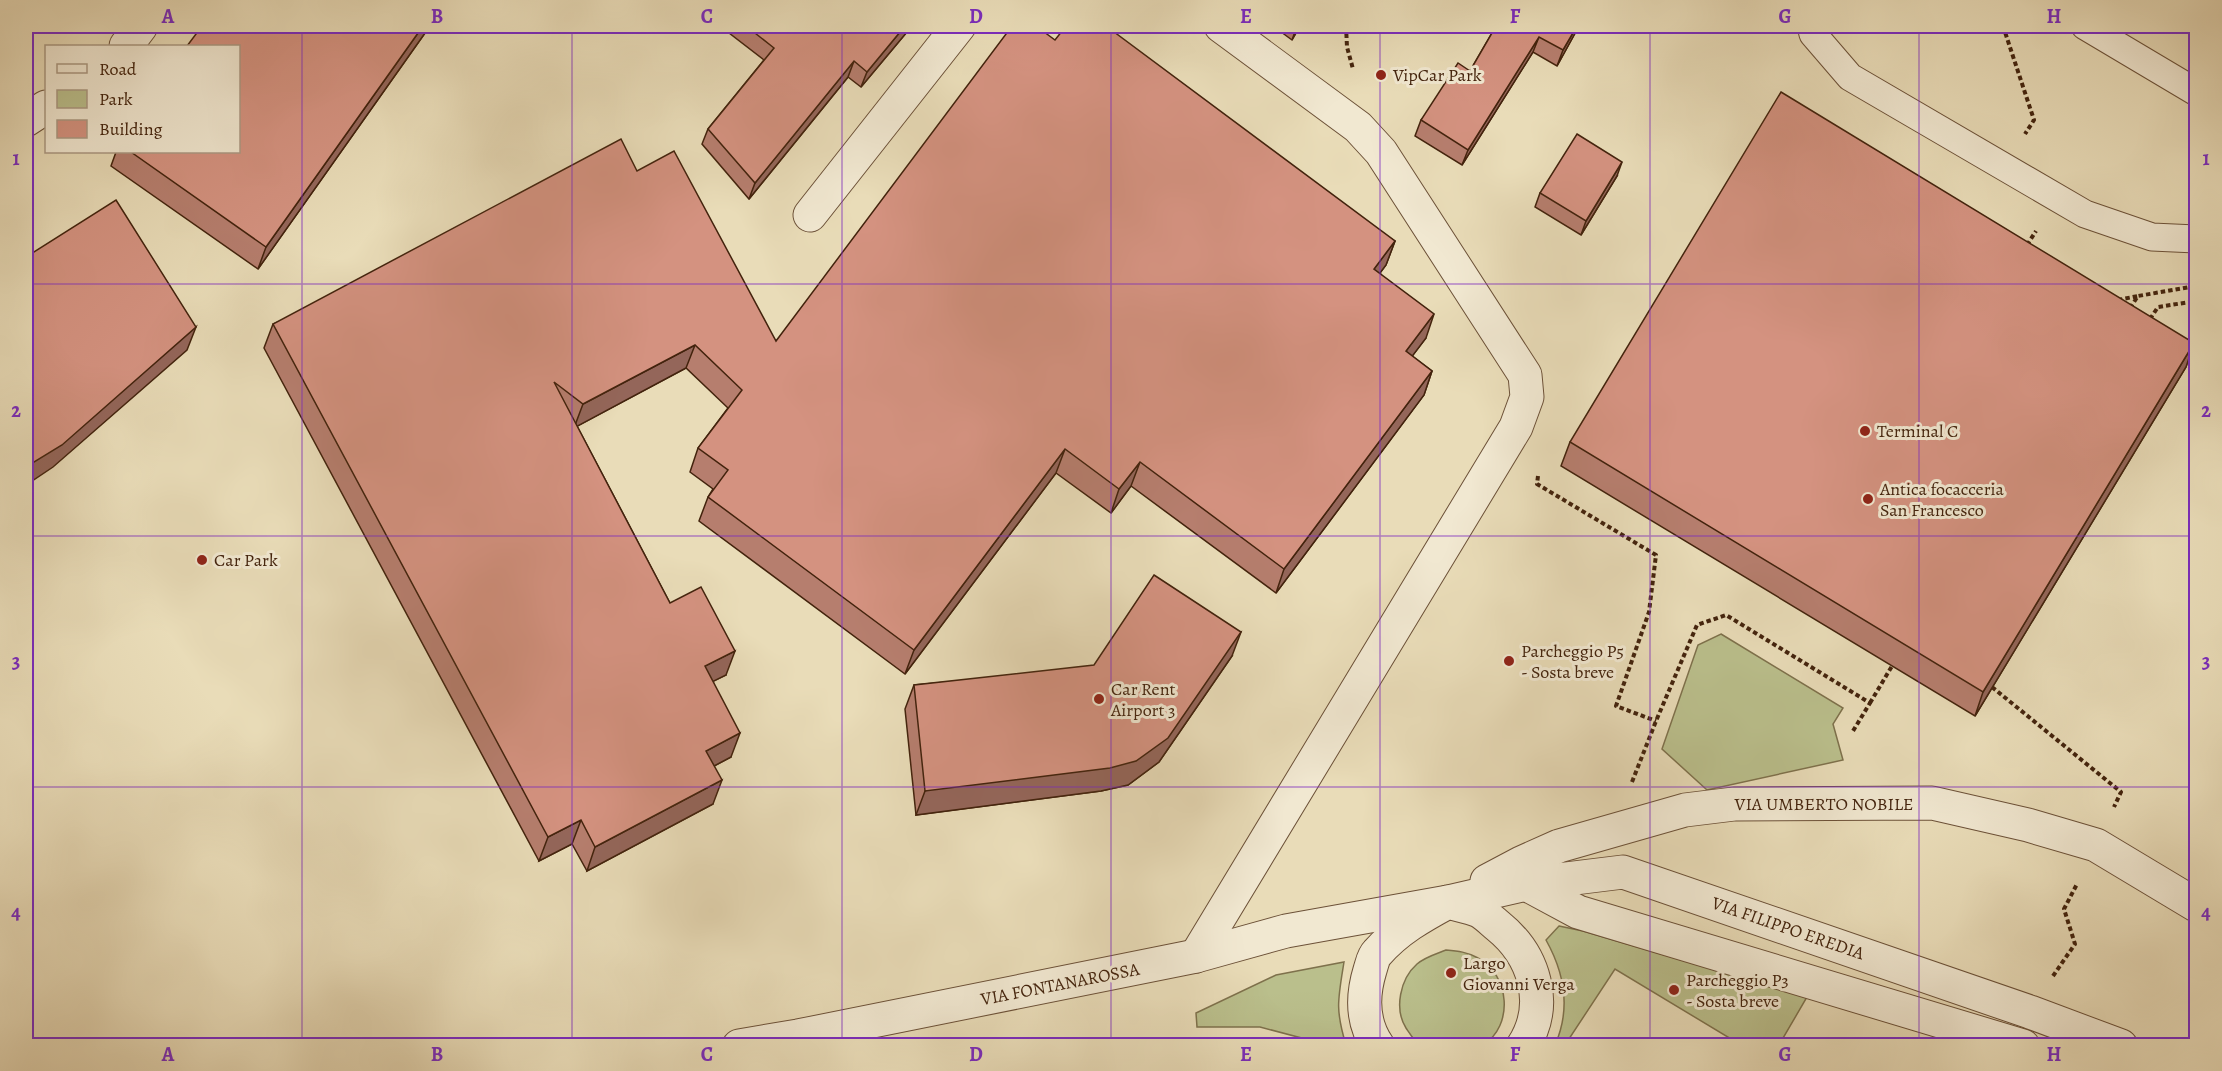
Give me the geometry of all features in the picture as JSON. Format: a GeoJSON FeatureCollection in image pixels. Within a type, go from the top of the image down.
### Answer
{"type":"FeatureCollection","features":[{"type":"Feature","properties":{"kind":"street"},"geometry":{"type":"LineString","coordinates":[[127,45],[141,26]]}},
{"type":"Feature","properties":{"kind":"street"},"geometry":{"type":"LineString","coordinates":[[810,215],[959,26]]}},
{"type":"Feature","properties":{"kind":"street"},"geometry":{"type":"LineString","coordinates":[[1196,956],[1516,427],[1527,397],[1525,375],[1381,152],[1358,127],[1221,26]]}},
{"type":"Feature","properties":{"kind":"street"},"geometry":{"type":"LineString","coordinates":[[26,120],[45,108]]}},
{"type":"Feature","properties":{"kind":"street","name":"VIA UMBERTO NOBILE"},"geometry":{"type":"LineString","coordinates":[[1448,902],[1521,862],[1559,846],[1686,810],[1734,804],[1932,804],[2028,825],[2096,845],[2196,905]]}},
{"type":"Feature","properties":{"kind":"street","name":"VIA FILIPPO EREDIA"},"geometry":{"type":"LineString","coordinates":[[1448,902],[1526,884],[1623,872],[2030,1012],[2121,1046]]}},
{"type":"Feature","properties":{"kind":"street"},"geometry":{"type":"LineString","coordinates":[[1526,884],[1578,912],[2023,1046]]}},
{"type":"Feature","properties":{"kind":"street"},"geometry":{"type":"LineString","coordinates":[[1378,1046],[1368,1025],[1364,988],[1375,955],[1413,920],[1448,902],[1480,912],[1504,931],[1524,953],[1535,981],[1537,1006],[1531,1031],[1523,1046]]}},
{"type":"Feature","properties":{"kind":"street","name":"VIA FONTANAROSSA"},"geometry":{"type":"LineString","coordinates":[[739,1046],[1196,956],[1286,931],[1448,902]]}},
{"type":"Feature","properties":{"kind":"lane"},"geometry":{"type":"LineString","coordinates":[[1811,26],[1813,34],[1850,77],[2085,214],[2152,237],[2196,238]]}},
{"type":"Feature","properties":{"kind":"lane"},"geometry":{"type":"LineString","coordinates":[[2085,26],[2196,92]]}},
{"type":"Feature","properties":{"kind":"path"},"geometry":{"type":"LineString","coordinates":[[1346,26],[1347,47],[1355,76]]}},
{"type":"Feature","properties":{"kind":"path"},"geometry":{"type":"LineString","coordinates":[[2125,316],[2138,297],[2196,286]]}},
{"type":"Feature","properties":{"kind":"path"},"geometry":{"type":"LineString","coordinates":[[2148,322],[2158,307],[2196,301]]}},
{"type":"Feature","properties":{"kind":"path"},"geometry":{"type":"LineString","coordinates":[[1538,473],[1537,484],[1656,555],[1649,612],[1616,706],[1656,721]]}},
{"type":"Feature","properties":{"kind":"path"},"geometry":{"type":"LineString","coordinates":[[1642,822],[1632,782],[1697,625],[1726,615],[1870,703]]}},
{"type":"Feature","properties":{"kind":"path"},"geometry":{"type":"LineString","coordinates":[[1853,731],[1892,666]]}},
{"type":"Feature","properties":{"kind":"path"},"geometry":{"type":"LineString","coordinates":[[1992,687],[2121,792]]}},
{"type":"Feature","properties":{"kind":"path"},"geometry":{"type":"LineString","coordinates":[[2030,1012],[2075,944],[2064,909],[2096,845]]}},
{"type":"Feature","properties":{"kind":"green space"},"geometry":{"type":"Polygon","coordinates":[[[1721,634],[1843,708],[1833,724],[1843,760],[1707,790],[1662,749],[1698,645],[1721,634]]]}},
{"type":"Feature","properties":{"kind":"green space"},"geometry":{"type":"Polygon","coordinates":[[[1559,926],[1807,997],[1779,1045],[1741,1045],[1615,969],[1565,1045],[1555,1045],[1563,1018],[1564,992],[1558,966],[1546,940],[1559,926]]]}},
{"type":"Feature","properties":{"kind":"green space"},"geometry":{"type":"Polygon","coordinates":[[[1446,950],[1466,953],[1478,958],[1497,976],[1502,988],[1504,1001],[1500,1026],[1493,1037],[1483,1045],[1442,1047],[1422,1045],[1413,1038],[1402,1020],[1401,995],[1411,970],[1420,962],[1446,950]]]}},
{"type":"Feature","properties":{"kind":"green space"},"geometry":{"type":"Polygon","coordinates":[[[1344,962],[1339,1004],[1340,1022],[1346,1045],[1328,1045],[1260,1027],[1197,1027],[1196,1013],[1276,975],[1344,962]]]}},
{"type":"Feature","properties":{"kind":"building"},"geometry":{"type":"Polygon","coordinates":[[[202,26],[423,26],[266,247],[132,153],[240,153],[240,45],[188,45],[202,26]]]}},
{"type":"Feature","properties":{"kind":"building"},"geometry":{"type":"Polygon","coordinates":[[[746,26],[905,26],[867,72],[854,61],[755,183],[708,129],[774,48],[746,26]]]}},
{"type":"Feature","properties":{"kind":"building"},"geometry":{"type":"Polygon","coordinates":[[[1012,26],[1036,26],[1055,40],[1066,26],[1106,26],[1395,241],[1374,269],[1434,314],[1406,351],[1432,371],[1284,569],[1140,462],[1119,489],[1065,449],[914,650],[708,497],[728,470],[698,448],[742,390],[695,345],[583,404],[554,382],[670,603],[701,587],[735,651],[705,666],[740,733],[706,751],[722,780],[595,847],[581,820],[548,837],[273,324],[621,139],[637,171],[674,151],[776,341],[1012,26]]]}},
{"type":"Feature","properties":{"kind":"building"},"geometry":{"type":"Polygon","coordinates":[[[1496,26],[1577,26],[1563,50],[1539,37],[1468,150],[1421,120],[1458,63],[1470,71],[1496,26]]]}},
{"type":"Feature","properties":{"kind":"building","name":"Terminal C"},"geometry":{"type":"Polygon","coordinates":[[[1781,92],[2194,343],[1983,692],[1570,442],[1781,92]]]}},
{"type":"Feature","properties":{"kind":"building"},"geometry":{"type":"Polygon","coordinates":[[[1577,134],[1622,162],[1586,221],[1540,193],[1577,134]]]}},
{"type":"Feature","properties":{"kind":"building"},"geometry":{"type":"Polygon","coordinates":[[[116,200],[196,327],[62,445],[26,467],[26,257],[116,200]]]}},
{"type":"Feature","properties":{"kind":"building","name":"Car Rent Airport 3"},"geometry":{"type":"Polygon","coordinates":[[[1154,575],[1241,632],[1168,738],[1136,761],[1110,768],[925,791],[914,685],[1094,665],[1154,575]]]}},
{"type":"Feature","properties":{"kind":"place","name":"VipCar Park"},"geometry":{"type":"Point","coordinates":[1381,75]}},
{"type":"Feature","properties":{"kind":"place","name":"Terminal C"},"geometry":{"type":"Point","coordinates":[1865,431]}},
{"type":"Feature","properties":{"kind":"place","name":"Antica focacceria San Francesco"},"geometry":{"type":"Point","coordinates":[1868,499]}},
{"type":"Feature","properties":{"kind":"place","name":"Car Park"},"geometry":{"type":"Point","coordinates":[202,560]}},
{"type":"Feature","properties":{"kind":"place","name":"Parcheggio P5 - Sosta breve"},"geometry":{"type":"Point","coordinates":[1509,661]}},
{"type":"Feature","properties":{"kind":"place","name":"Car Rent Airport 3"},"geometry":{"type":"Point","coordinates":[1099,699]}},
{"type":"Feature","properties":{"kind":"place","name":"Largo Giovanni Verga"},"geometry":{"type":"Point","coordinates":[1451,973]}},
{"type":"Feature","properties":{"kind":"place","name":"Parcheggio P3 - Sosta breve"},"geometry":{"type":"Point","coordinates":[1674,990]}}]}
